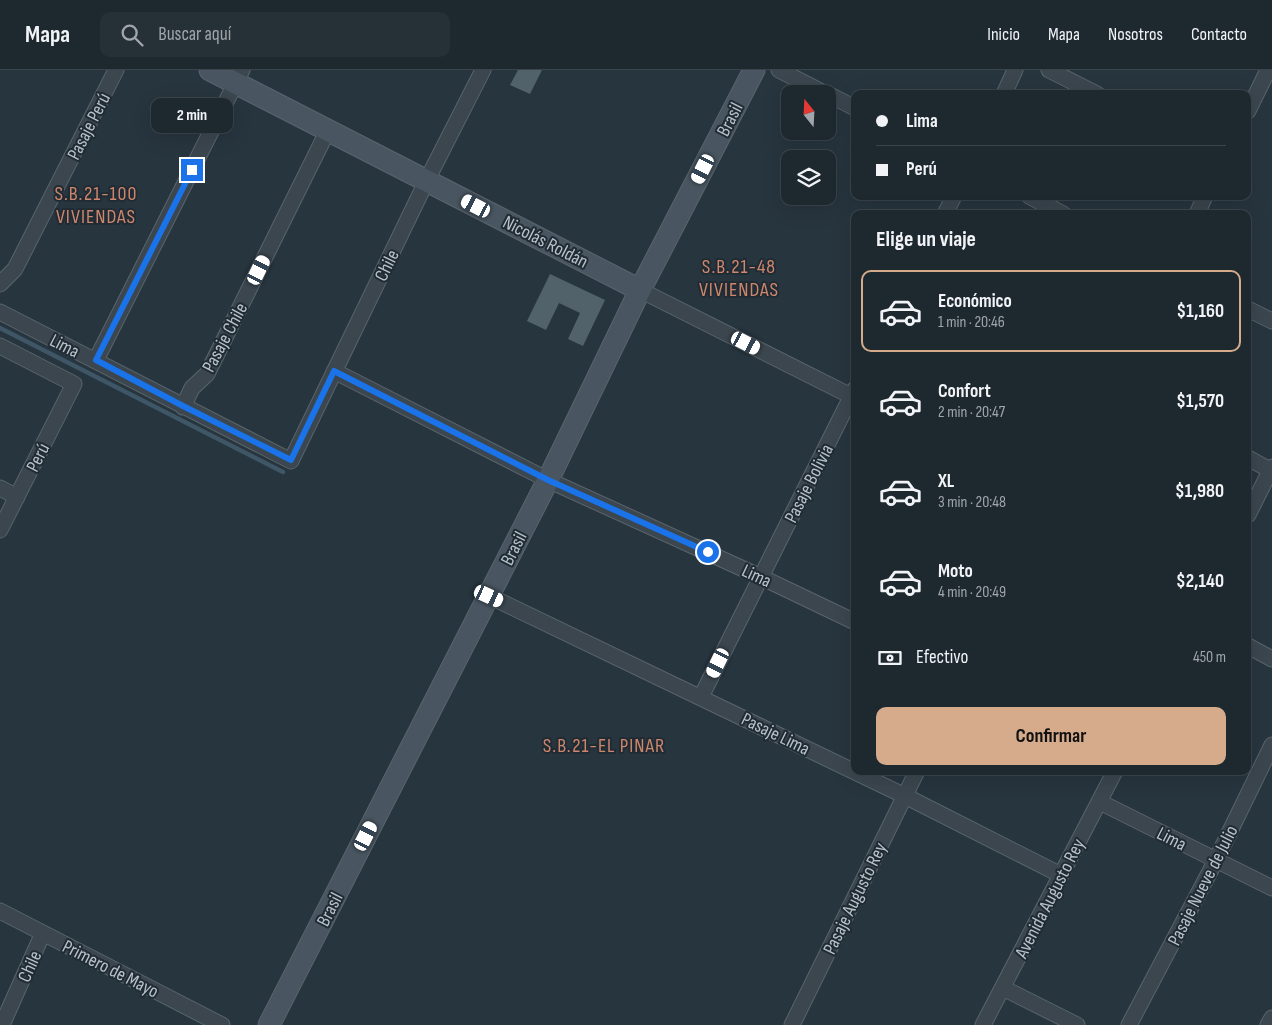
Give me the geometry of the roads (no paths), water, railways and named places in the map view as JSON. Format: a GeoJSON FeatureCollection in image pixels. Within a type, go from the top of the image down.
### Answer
{"type":"FeatureCollection","features":[{"type":"Feature","properties":{"kind":"street","name":"Pasaje Perú"},"geometry":{"type":"LineString","coordinates":[[0,284],[15,269],[116,70]]}},
{"type":"Feature","properties":{"kind":"street","name":"Nicolás Roldán"},"geometry":{"type":"LineString","coordinates":[[210,70],[238,76],[328,130],[640,290],[851,393]]}},
{"type":"Feature","properties":{"kind":"street","name":"Chile"},"geometry":{"type":"LineString","coordinates":[[291,460],[426,180],[483,70]]}},
{"type":"Feature","properties":{"kind":"street","name":"Brasil"},"geometry":{"type":"LineString","coordinates":[[270,1025],[548,480],[640,290],[754,70]]}},
{"type":"Feature","properties":{"kind":"street"},"geometry":{"type":"LineString","coordinates":[[779,70],[809,85]]}},
{"type":"Feature","properties":{"kind":"street"},"geometry":{"type":"LineString","coordinates":[[1006,90],[1015,70]]}},
{"type":"Feature","properties":{"kind":"street"},"geometry":{"type":"LineString","coordinates":[[1049,70],[1089,90]]}},
{"type":"Feature","properties":{"kind":"street"},"geometry":{"type":"LineString","coordinates":[[1251,105],[1268,70]]}},
{"type":"Feature","properties":{"kind":"street"},"geometry":{"type":"LineString","coordinates":[[96,360],[238,76]]}},
{"type":"Feature","properties":{"kind":"street"},"geometry":{"type":"LineString","coordinates":[[836,98],[851,106]]}},
{"type":"Feature","properties":{"kind":"street","name":"Pasaje Chile"},"geometry":{"type":"LineString","coordinates":[[183,406],[192,388],[207,374],[328,130]]}},
{"type":"Feature","properties":{"kind":"street"},"geometry":{"type":"LineString","coordinates":[[1037,200],[1055,210]]}},
{"type":"Feature","properties":{"kind":"street"},"geometry":{"type":"LineString","coordinates":[[1251,310],[1272,321]]}},
{"type":"Feature","properties":{"kind":"street","name":"Lima"},"geometry":{"type":"LineString","coordinates":[[0,312],[291,460]]}},
{"type":"Feature","properties":{"kind":"street","name":"Lima"},"geometry":{"type":"LineString","coordinates":[[0,346],[74,384]]}},
{"type":"Feature","properties":{"kind":"street","name":"Lima"},"geometry":{"type":"LineString","coordinates":[[334,371],[548,480],[761,576],[851,620]]}},
{"type":"Feature","properties":{"kind":"street","name":"Perú"},"geometry":{"type":"LineString","coordinates":[[0,530],[74,384]]}},
{"type":"Feature","properties":{"kind":"street","name":"Pasaje Bolivia"},"geometry":{"type":"LineString","coordinates":[[701,697],[851,400]]}},
{"type":"Feature","properties":{"kind":"street"},"geometry":{"type":"LineString","coordinates":[[1251,459],[1271,468],[1251,508]]}},
{"type":"Feature","properties":{"kind":"street"},"geometry":{"type":"LineString","coordinates":[[0,488],[17,497]]}},
{"type":"Feature","properties":{"kind":"street","name":"Pasaje Lima"},"geometry":{"type":"LineString","coordinates":[[489,596],[851,770]]}},
{"type":"Feature","properties":{"kind":"street"},"geometry":{"type":"LineString","coordinates":[[1251,648],[1272,659]]}},
{"type":"Feature","properties":{"kind":"street","name":"Pasaje Nueve de Julio"},"geometry":{"type":"LineString","coordinates":[[1129,1025],[1216,860],[1272,745]]}},
{"type":"Feature","properties":{"kind":"street","name":"Pasaje Lima"},"geometry":{"type":"LineString","coordinates":[[862,775],[1060,875]]}},
{"type":"Feature","properties":{"kind":"street","name":"Pasaje Augusto Rey"},"geometry":{"type":"LineString","coordinates":[[792,1025],[915,775]]}},
{"type":"Feature","properties":{"kind":"street","name":"Avenida Augusto Rey"},"geometry":{"type":"LineString","coordinates":[[983,1025],[1113,775]]}},
{"type":"Feature","properties":{"kind":"street","name":"Lima"},"geometry":{"type":"LineString","coordinates":[[1100,802],[1272,888]]}},
{"type":"Feature","properties":{"kind":"street","name":"Primero de Mayo"},"geometry":{"type":"LineString","coordinates":[[0,911],[222,1025]]}},
{"type":"Feature","properties":{"kind":"street","name":"Chile"},"geometry":{"type":"LineString","coordinates":[[2,1025],[43,933]]}},
{"type":"Feature","properties":{"kind":"street"},"geometry":{"type":"LineString","coordinates":[[1003,988],[1077,1025]]}},
{"type":"Feature","properties":{"kind":"street"},"geometry":{"type":"LineString","coordinates":[[1268,1025],[1272,1018]]}},
{"type":"Feature","properties":{"kind":"waterway"},"geometry":{"type":"LineString","coordinates":[[0,328],[283,472]]}},
{"type":"Feature","properties":{"kind":"district","name":"S.B.21-100 VIVIENDAS"},"geometry":{"type":"Point","coordinates":[96,204]}},
{"type":"Feature","properties":{"kind":"district","name":"S.B.21-48 VIVIENDAS"},"geometry":{"type":"Point","coordinates":[739,278]}},
{"type":"Feature","properties":{"kind":"district","name":"S.B.21-EL PINAR"},"geometry":{"type":"Point","coordinates":[604,745]}}]}
